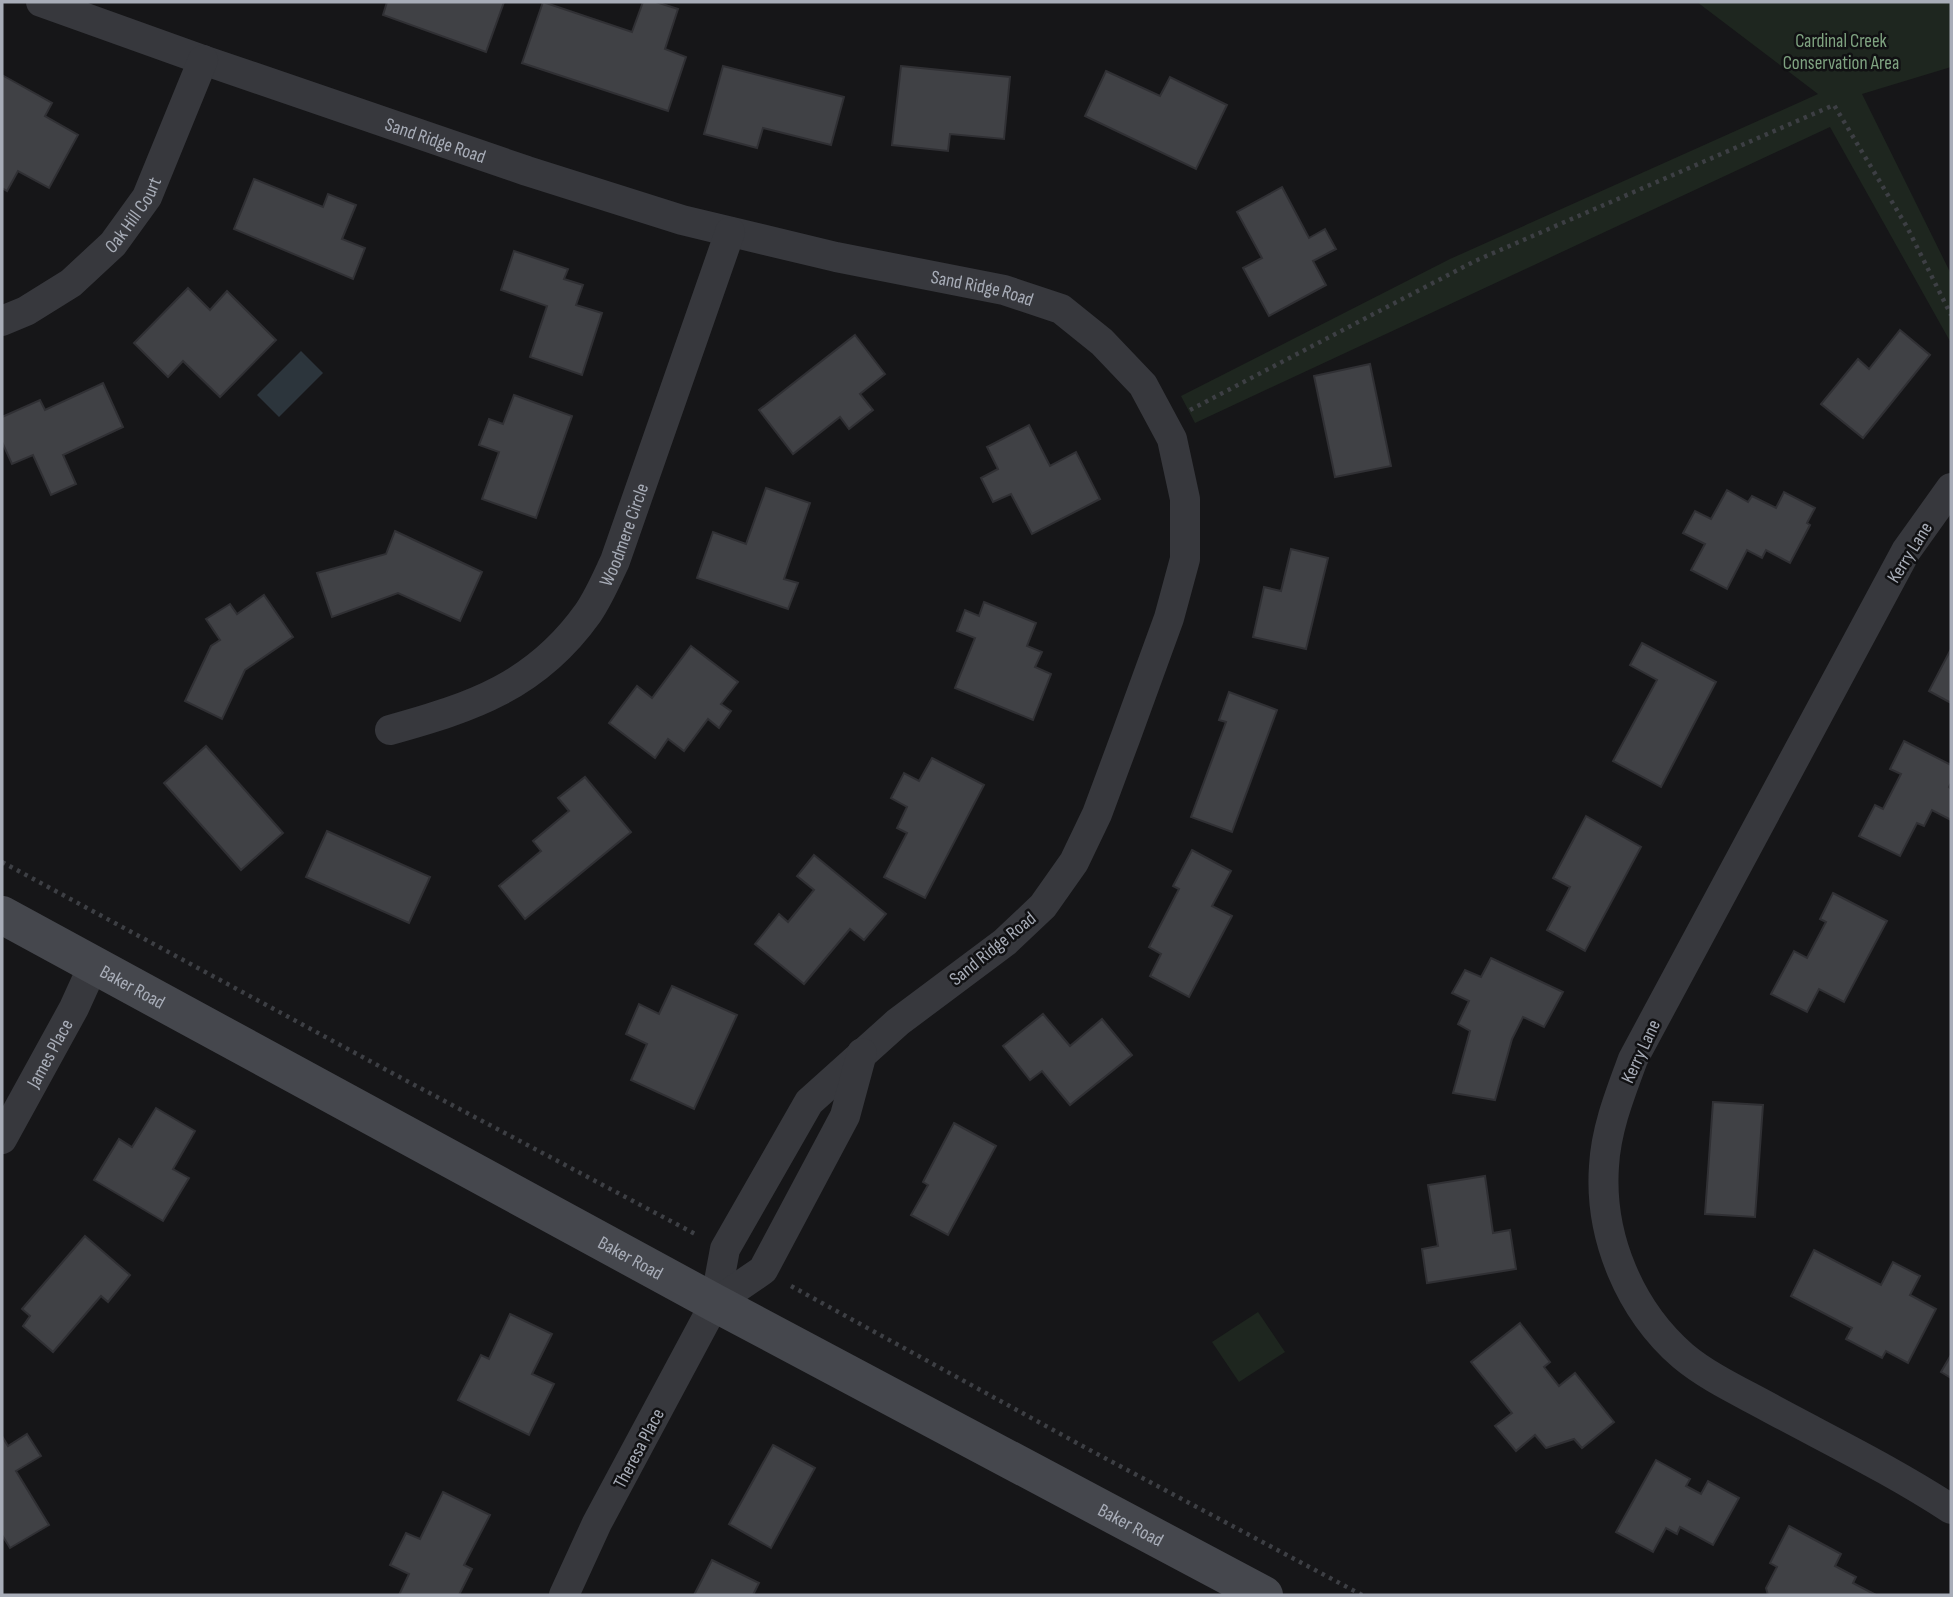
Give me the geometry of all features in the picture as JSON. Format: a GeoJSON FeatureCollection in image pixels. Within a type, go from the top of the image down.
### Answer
{"type":"FeatureCollection","features":[{"type":"Feature","properties":{"kind":"main road","name":"Baker Road"},"geometry":{"type":"LineString","coordinates":[[2,915],[715,1303],[1264,1595]]}},
{"type":"Feature","properties":{"kind":"street","name":"Sand Ridge Road"},"geometry":{"type":"LineString","coordinates":[[41,2],[568,185],[682,220],[836,257],[1004,290],[1061,309],[1101,342],[1143,385],[1172,439],[1185,499],[1185,559],[1168,618],[1130,724],[1097,814],[1074,862],[1043,906],[1005,942],[898,1022],[809,1102],[724,1249],[715,1303]]}},
{"type":"Feature","properties":{"kind":"street","name":"Oak Hill Court"},"geometry":{"type":"LineString","coordinates":[[2,321],[26,311],[71,283],[113,244],[147,197],[203,60]]}},
{"type":"Feature","properties":{"kind":"street","name":"Woodmere Circle"},"geometry":{"type":"LineString","coordinates":[[390,730],[452,713],[502,691],[562,645],[589,611],[615,561],[730,232]]}},
{"type":"Feature","properties":{"kind":"street","name":"Kerry Lane"},"geometry":{"type":"LineString","coordinates":[[1951,488],[1906,551],[1633,1059],[1613,1114],[1604,1167],[1607,1225],[1623,1276],[1651,1323],[1684,1356],[1733,1387],[1951,1508]]}},
{"type":"Feature","properties":{"kind":"street","name":"James Place"},"geometry":{"type":"LineString","coordinates":[[2,1139],[74,1008],[94,964]]}},
{"type":"Feature","properties":{"kind":"street"},"geometry":{"type":"LineString","coordinates":[[715,1303],[763,1270],[845,1116],[862,1053]]}},
{"type":"Feature","properties":{"kind":"street","name":"Theresa Place"},"geometry":{"type":"LineString","coordinates":[[564,1595],[597,1523],[715,1303]]}},
{"type":"Feature","properties":{"kind":"path"},"geometry":{"type":"LineString","coordinates":[[1164,424],[1475,261],[1834,105],[1907,227],[1951,316]]}},
{"type":"Feature","properties":{"kind":"path"},"geometry":{"type":"LineString","coordinates":[[2,862],[724,1249]]}},
{"type":"Feature","properties":{"kind":"path"},"geometry":{"type":"LineString","coordinates":[[763,1270],[1086,1448],[1362,1595]]}},
{"type":"Feature","properties":{"kind":"green space","name":"Cardinal Creek Conservation Area"},"geometry":{"type":"Polygon","coordinates":[[[1697,2],[1951,2],[1951,67],[1862,94],[1951,274],[1951,343],[1830,127],[1195,423],[1181,396],[1450,259],[1818,94],[1697,2]]]}},
{"type":"Feature","properties":{"kind":"green space"},"geometry":{"type":"Polygon","coordinates":[[[1258,1312],[1285,1352],[1239,1382],[1212,1342],[1258,1312]]]}},
{"type":"Feature","properties":{"kind":"shaded area"},"geometry":{"type":"Polygon","coordinates":[[[301,351],[323,373],[279,417],[257,395],[301,351]]]}},
{"type":"Feature","properties":{"kind":"building"},"geometry":{"type":"Polygon","coordinates":[[[387,2],[504,2],[486,52],[383,15],[387,2]]]}},
{"type":"Feature","properties":{"kind":"building"},"geometry":{"type":"Polygon","coordinates":[[[543,2],[632,32],[643,2],[656,2],[678,9],[665,49],[686,57],[668,111],[522,63],[543,2]]]}},
{"type":"Feature","properties":{"kind":"building"},"geometry":{"type":"Polygon","coordinates":[[[723,66],[844,97],[831,145],[763,128],[757,148],[704,134],[723,66]]]}},
{"type":"Feature","properties":{"kind":"building"},"geometry":{"type":"Polygon","coordinates":[[[901,66],[1010,77],[1004,139],[950,134],[948,151],[892,145],[901,66]]]}},
{"type":"Feature","properties":{"kind":"building"},"geometry":{"type":"Polygon","coordinates":[[[1106,71],[1160,96],[1170,77],[1227,105],[1196,169],[1085,116],[1106,71]]]}},
{"type":"Feature","properties":{"kind":"building"},"geometry":{"type":"Polygon","coordinates":[[[2,75],[52,103],[45,116],[78,135],[49,188],[18,171],[7,191],[2,188],[2,75]]]}},
{"type":"Feature","properties":{"kind":"building"},"geometry":{"type":"Polygon","coordinates":[[[254,179],[323,207],[328,194],[356,205],[342,239],[365,248],[353,279],[234,229],[254,179]]]}},
{"type":"Feature","properties":{"kind":"building"},"geometry":{"type":"Polygon","coordinates":[[[1282,187],[1309,238],[1325,229],[1336,249],[1313,261],[1326,285],[1269,316],[1243,268],[1262,258],[1237,212],[1282,187]]]}},
{"type":"Feature","properties":{"kind":"building"},"geometry":{"type":"Polygon","coordinates":[[[514,251],[568,269],[564,279],[583,285],[576,305],[602,313],[582,375],[530,357],[547,306],[501,290],[514,251]]]}},
{"type":"Feature","properties":{"kind":"building"},"geometry":{"type":"Polygon","coordinates":[[[188,288],[210,310],[227,291],[276,340],[220,397],[183,361],[168,377],[134,343],[188,288]]]}},
{"type":"Feature","properties":{"kind":"building"},"geometry":{"type":"Polygon","coordinates":[[[1900,330],[1930,355],[1863,438],[1821,404],[1858,359],[1869,369],[1900,330]]]}},
{"type":"Feature","properties":{"kind":"building"},"geometry":{"type":"Polygon","coordinates":[[[855,335],[885,374],[860,394],[873,410],[849,429],[840,417],[793,454],[759,410],[855,335]]]}},
{"type":"Feature","properties":{"kind":"building"},"geometry":{"type":"Polygon","coordinates":[[[1370,364],[1391,466],[1335,477],[1314,376],[1370,364]]]}},
{"type":"Feature","properties":{"kind":"building"},"geometry":{"type":"Polygon","coordinates":[[[103,383],[123,427],[63,455],[76,484],[51,495],[33,455],[12,464],[2,442],[2,417],[40,400],[45,410],[103,383]]]}},
{"type":"Feature","properties":{"kind":"building"},"geometry":{"type":"Polygon","coordinates":[[[514,395],[572,416],[536,518],[482,499],[499,452],[479,445],[489,419],[503,424],[514,395]]]}},
{"type":"Feature","properties":{"kind":"building"},"geometry":{"type":"Polygon","coordinates":[[[1029,425],[1050,466],[1076,452],[1100,499],[1032,534],[1011,494],[993,502],[981,478],[998,469],[987,447],[1029,425]]]}},
{"type":"Feature","properties":{"kind":"building"},"geometry":{"type":"Polygon","coordinates":[[[766,488],[810,503],[784,579],[798,583],[788,609],[697,578],[713,532],[746,544],[766,488]]]}},
{"type":"Feature","properties":{"kind":"building"},"geometry":{"type":"Polygon","coordinates":[[[1727,490],[1748,502],[1752,496],[1776,508],[1784,492],[1815,508],[1807,523],[1810,525],[1790,563],[1766,550],[1762,558],[1747,550],[1727,589],[1691,570],[1705,544],[1683,533],[1695,511],[1711,519],[1727,490]]]}},
{"type":"Feature","properties":{"kind":"building"},"geometry":{"type":"Polygon","coordinates":[[[395,531],[482,572],[460,621],[398,593],[332,617],[317,573],[386,554],[395,531]]]}},
{"type":"Feature","properties":{"kind":"building"},"geometry":{"type":"Polygon","coordinates":[[[1291,549],[1328,558],[1306,649],[1253,637],[1264,587],[1281,591],[1291,549]]]}},
{"type":"Feature","properties":{"kind":"building"},"geometry":{"type":"Polygon","coordinates":[[[264,595],[293,637],[245,670],[222,719],[185,701],[211,646],[220,640],[206,619],[230,604],[237,614],[264,595]]]}},
{"type":"Feature","properties":{"kind":"building"},"geometry":{"type":"Polygon","coordinates":[[[984,602],[1036,623],[1027,646],[1042,652],[1035,667],[1051,674],[1033,720],[955,688],[975,638],[957,631],[965,610],[979,616],[984,602]]]}},
{"type":"Feature","properties":{"kind":"building"},"geometry":{"type":"Polygon","coordinates":[[[1642,643],[1716,682],[1661,787],[1613,761],[1657,680],[1630,665],[1642,643]]]}},
{"type":"Feature","properties":{"kind":"building"},"geometry":{"type":"Polygon","coordinates":[[[691,646],[738,682],[721,704],[731,711],[719,728],[708,719],[684,751],[668,739],[655,758],[609,723],[637,686],[652,698],[691,646]]]}},
{"type":"Feature","properties":{"kind":"building"},"geometry":{"type":"Polygon","coordinates":[[[1951,649],[1951,703],[1929,691],[1951,649]]]}},
{"type":"Feature","properties":{"kind":"building"},"geometry":{"type":"Polygon","coordinates":[[[1229,692],[1277,710],[1232,832],[1191,817],[1226,722],[1219,720],[1229,692]]]}},
{"type":"Feature","properties":{"kind":"building"},"geometry":{"type":"Polygon","coordinates":[[[1904,741],[1951,765],[1951,820],[1932,810],[1924,826],[1917,823],[1900,856],[1859,836],[1875,805],[1883,809],[1901,774],[1890,769],[1904,741]]]}},
{"type":"Feature","properties":{"kind":"building"},"geometry":{"type":"Polygon","coordinates":[[[206,746],[283,833],[241,870],[164,783],[206,746]]]}},
{"type":"Feature","properties":{"kind":"building"},"geometry":{"type":"Polygon","coordinates":[[[932,758],[984,785],[925,898],[884,877],[907,833],[897,828],[907,807],[891,798],[904,773],[919,781],[932,758]]]}},
{"type":"Feature","properties":{"kind":"building"},"geometry":{"type":"Polygon","coordinates":[[[585,777],[631,832],[525,919],[499,886],[541,851],[533,841],[569,811],[558,798],[585,777]]]}},
{"type":"Feature","properties":{"kind":"building"},"geometry":{"type":"Polygon","coordinates":[[[1586,816],[1641,847],[1585,951],[1547,930],[1570,887],[1553,878],[1586,816]]]}},
{"type":"Feature","properties":{"kind":"building"},"geometry":{"type":"Polygon","coordinates":[[[327,831],[430,877],[409,923],[306,877],[327,831]]]}},
{"type":"Feature","properties":{"kind":"building"},"geometry":{"type":"Polygon","coordinates":[[[1192,850],[1231,871],[1212,906],[1232,916],[1189,997],[1150,976],[1161,954],[1149,947],[1179,889],[1173,886],[1192,850]]]}},
{"type":"Feature","properties":{"kind":"building"},"geometry":{"type":"Polygon","coordinates":[[[814,855],[886,914],[864,940],[850,929],[804,984],[755,944],[779,914],[788,922],[814,890],[797,876],[814,855]]]}},
{"type":"Feature","properties":{"kind":"building"},"geometry":{"type":"Polygon","coordinates":[[[1833,893],[1887,921],[1844,1002],[1819,989],[1807,1012],[1771,994],[1794,951],[1807,958],[1826,922],[1820,919],[1833,893]]]}},
{"type":"Feature","properties":{"kind":"building"},"geometry":{"type":"Polygon","coordinates":[[[1491,958],[1563,992],[1544,1027],[1523,1017],[1512,1039],[1495,1100],[1453,1093],[1470,1031],[1458,1024],[1469,1001],[1452,993],[1465,970],[1481,977],[1491,958]]]}},
{"type":"Feature","properties":{"kind":"building"},"geometry":{"type":"Polygon","coordinates":[[[672,986],[737,1015],[694,1109],[631,1080],[647,1044],[626,1034],[639,1004],[659,1014],[672,986]]]}},
{"type":"Feature","properties":{"kind":"building"},"geometry":{"type":"Polygon","coordinates":[[[1043,1014],[1070,1046],[1102,1019],[1132,1055],[1070,1105],[1042,1071],[1030,1080],[1003,1046],[1043,1014]]]}},
{"type":"Feature","properties":{"kind":"building"},"geometry":{"type":"Polygon","coordinates":[[[1713,1102],[1763,1105],[1755,1217],[1705,1214],[1713,1102]]]}},
{"type":"Feature","properties":{"kind":"building"},"geometry":{"type":"Polygon","coordinates":[[[156,1108],[195,1131],[173,1169],[189,1178],[163,1221],[94,1180],[119,1139],[132,1147],[156,1108]]]}},
{"type":"Feature","properties":{"kind":"building"},"geometry":{"type":"Polygon","coordinates":[[[954,1123],[996,1146],[948,1235],[911,1215],[928,1185],[923,1182],[954,1123]]]}},
{"type":"Feature","properties":{"kind":"building"},"geometry":{"type":"Polygon","coordinates":[[[1485,1176],[1493,1233],[1510,1230],[1516,1269],[1427,1283],[1422,1249],[1438,1246],[1428,1185],[1485,1176]]]}},
{"type":"Feature","properties":{"kind":"building"},"geometry":{"type":"Polygon","coordinates":[[[85,1236],[130,1275],[108,1302],[101,1296],[53,1352],[23,1326],[30,1316],[22,1309],[85,1236]]]}},
{"type":"Feature","properties":{"kind":"building"},"geometry":{"type":"Polygon","coordinates":[[[1814,1250],[1881,1285],[1893,1262],[1920,1276],[1910,1295],[1936,1309],[1908,1363],[1886,1351],[1882,1358],[1846,1339],[1852,1328],[1791,1296],[1814,1250]]]}},
{"type":"Feature","properties":{"kind":"building"},"geometry":{"type":"Polygon","coordinates":[[[510,1314],[552,1334],[532,1374],[554,1384],[529,1435],[458,1400],[481,1355],[489,1359],[510,1314]]]}},
{"type":"Feature","properties":{"kind":"building"},"geometry":{"type":"Polygon","coordinates":[[[1520,1323],[1550,1362],[1544,1367],[1559,1386],[1575,1373],[1614,1422],[1582,1448],[1574,1439],[1546,1448],[1535,1435],[1516,1451],[1495,1426],[1512,1413],[1471,1362],[1520,1323]]]}},
{"type":"Feature","properties":{"kind":"building"},"geometry":{"type":"Polygon","coordinates":[[[1951,1355],[1951,1378],[1941,1372],[1951,1355]]]}},
{"type":"Feature","properties":{"kind":"building"},"geometry":{"type":"Polygon","coordinates":[[[27,1434],[41,1456],[16,1471],[49,1525],[10,1548],[2,1535],[2,1436],[8,1446],[27,1434]]]}},
{"type":"Feature","properties":{"kind":"building"},"geometry":{"type":"Polygon","coordinates":[[[773,1445],[815,1468],[771,1548],[729,1524],[773,1445]]]}},
{"type":"Feature","properties":{"kind":"building"},"geometry":{"type":"Polygon","coordinates":[[[1656,1460],[1690,1479],[1686,1486],[1701,1494],[1708,1481],[1739,1498],[1713,1545],[1680,1527],[1677,1534],[1666,1528],[1653,1552],[1616,1532],[1656,1460]]]}},
{"type":"Feature","properties":{"kind":"building"},"geometry":{"type":"Polygon","coordinates":[[[443,1492],[490,1515],[464,1565],[472,1569],[459,1595],[399,1595],[409,1574],[390,1565],[406,1533],[420,1539],[443,1492]]]}},
{"type":"Feature","properties":{"kind":"building"},"geometry":{"type":"Polygon","coordinates":[[[1789,1526],[1841,1554],[1835,1566],[1856,1577],[1853,1583],[1876,1595],[1768,1595],[1766,1588],[1777,1567],[1770,1563],[1789,1526]]]}},
{"type":"Feature","properties":{"kind":"building"},"geometry":{"type":"Polygon","coordinates":[[[712,1560],[759,1583],[753,1595],[694,1595],[712,1560]]]}}]}
